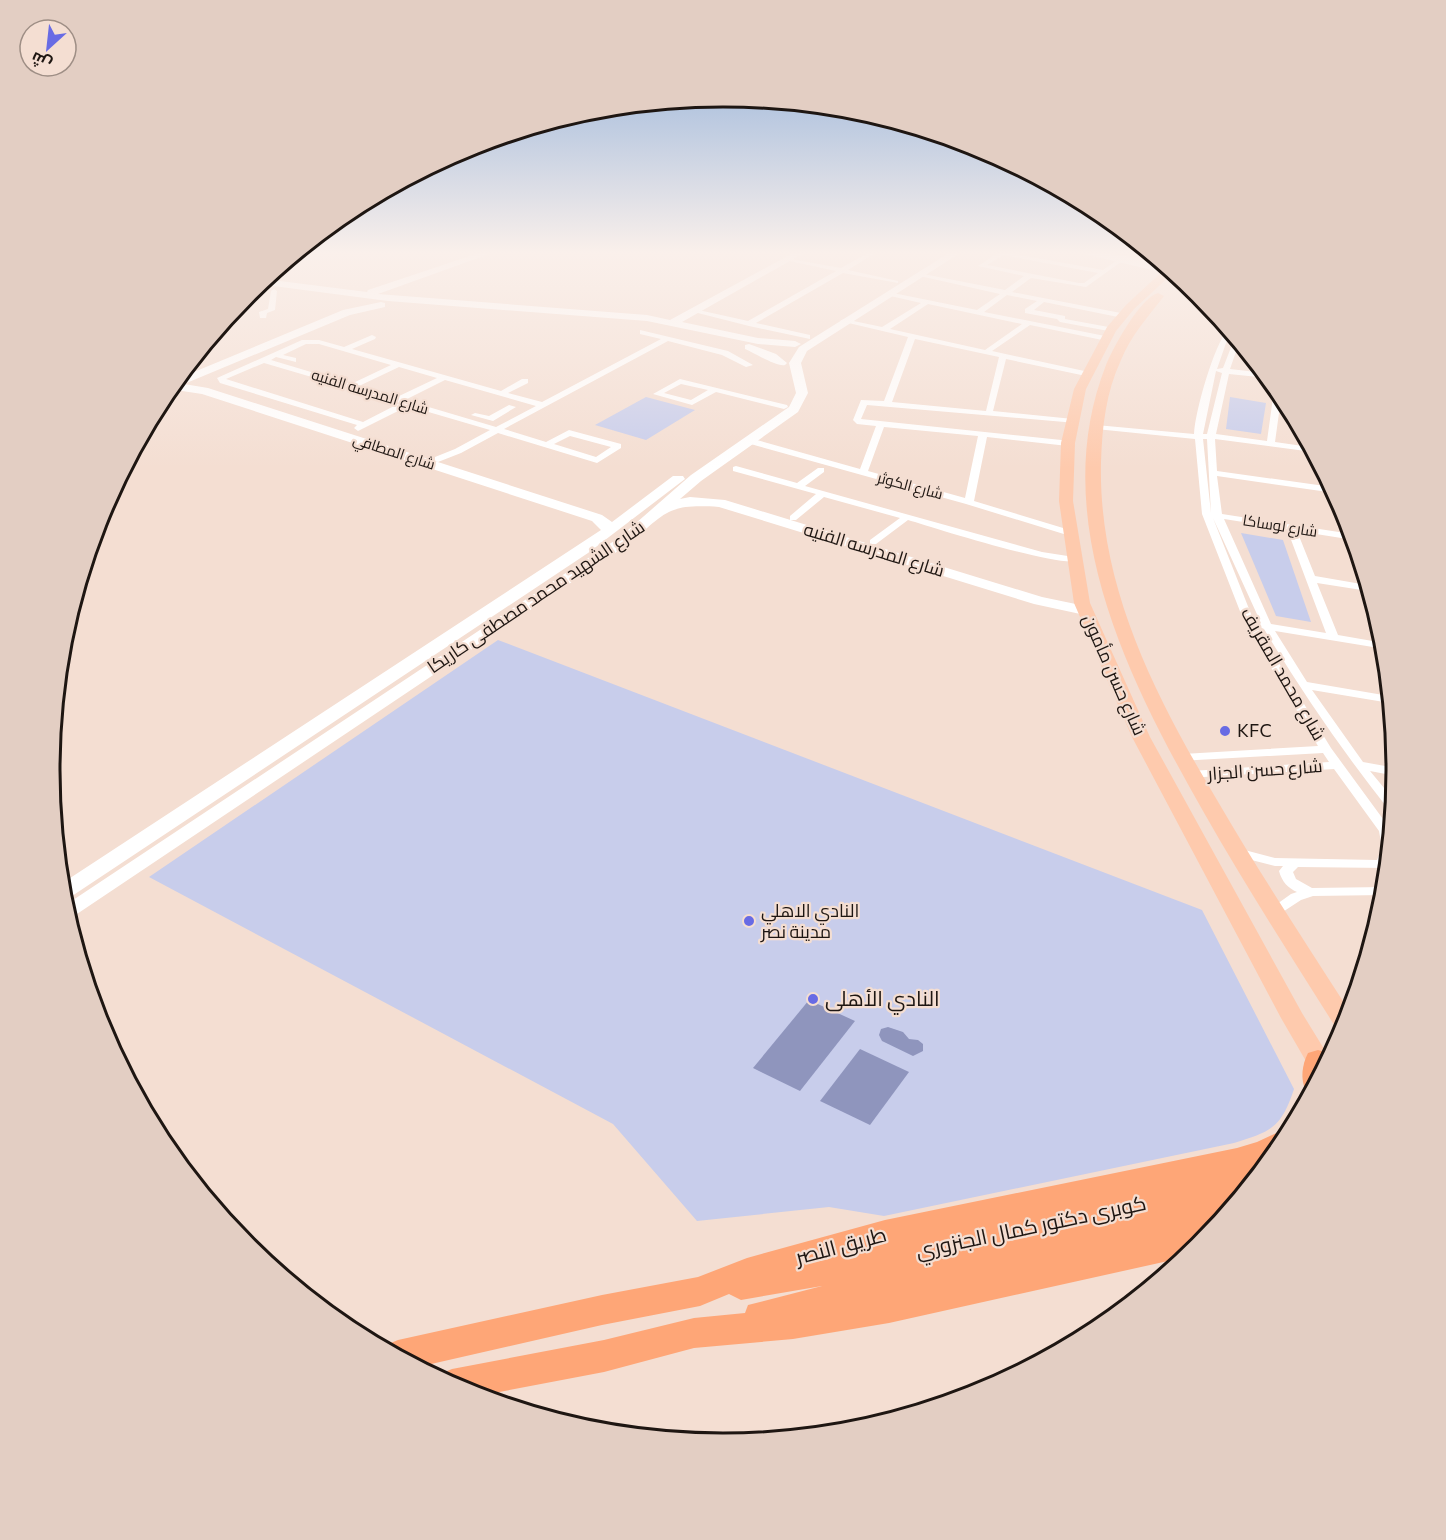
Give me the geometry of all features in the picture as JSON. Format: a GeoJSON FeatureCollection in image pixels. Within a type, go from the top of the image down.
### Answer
{"type":"FeatureCollection","features":[{"type":"Feature","properties":{"kind":"highway","name":"طريق النصر"},"geometry":{"type":"LineString","coordinates":[[409,1354],[613,1307],[700,1291],[747,1272],[885,1234],[1260,1158]]}},
{"type":"Feature","properties":{"kind":"highway","name":"كوبرى دكتور كمال الجنزوري"},"geometry":{"type":"LineString","coordinates":[[694,1333],[783,1295],[1259,1159]]}},
{"type":"Feature","properties":{"kind":"highway","name":"كوبرى دكتور كمال الجنزوري"},"geometry":{"type":"LineString","coordinates":[[700,1291],[783,1295],[893,1283],[1218,1211]]}},
{"type":"Feature","properties":{"kind":"highway"},"geometry":{"type":"LineString","coordinates":[[467,1382],[604,1356],[694,1333],[793,1324],[861,1313],[1188,1243]]}},
{"type":"Feature","properties":{"kind":"main road","name":"شارع حسن مأمون"},"geometry":{"type":"LineString","coordinates":[[1116,325],[1086,374],[1068,443],[1066,467],[1070,533],[1084,607],[1142,737],[1316,1066]]}},
{"type":"Feature","properties":{"kind":"main road","name":"شارع حسن مأمون"},"geometry":{"type":"LineString","coordinates":[[1135,325],[1105,379],[1092,469],[1097,540],[1113,607],[1148,692],[1191,775],[1339,1015]]}},
{"type":"Feature","properties":{"kind":"main road"},"geometry":{"type":"LineString","coordinates":[[1068,443],[1074,448],[1081,449],[1095,446]]}},
{"type":"Feature","properties":{"kind":"main road"},"geometry":{"type":"LineString","coordinates":[[1066,467],[1079,464],[1092,469]]}},
{"type":"Feature","properties":{"kind":"street"},"geometry":{"type":"LineString","coordinates":[[190,376],[289,325]]}},
{"type":"Feature","properties":{"kind":"street"},"geometry":{"type":"LineString","coordinates":[[190,376],[316,325]]}},
{"type":"Feature","properties":{"kind":"street"},"geometry":{"type":"LineString","coordinates":[[643,325],[672,328],[760,351],[781,363],[790,393],[783,407],[679,381],[657,394],[693,403],[714,390]]}},
{"type":"Feature","properties":{"kind":"street"},"geometry":{"type":"LineString","coordinates":[[646,325],[771,343],[801,340]]}},
{"type":"Feature","properties":{"kind":"street"},"geometry":{"type":"LineString","coordinates":[[643,332],[672,328],[676,325]]}},
{"type":"Feature","properties":{"kind":"street"},"geometry":{"type":"LineString","coordinates":[[442,460],[543,405],[677,325]]}},
{"type":"Feature","properties":{"kind":"street"},"geometry":{"type":"LineString","coordinates":[[734,336],[750,325]]}},
{"type":"Feature","properties":{"kind":"street"},"geometry":{"type":"LineString","coordinates":[[754,325],[801,340]]}},
{"type":"Feature","properties":{"kind":"street","name":"شارع الشهيد محمد مصطفى كاريكا"},"geometry":{"type":"LineString","coordinates":[[781,363],[786,353],[801,340],[827,325]]}},
{"type":"Feature","properties":{"kind":"street","name":"شارع الشهيد محمد مصطفى كاريكا"},"geometry":{"type":"LineString","coordinates":[[75,908],[610,550],[686,486],[790,412],[800,401],[802,388],[794,367],[800,353],[839,325]]}},
{"type":"Feature","properties":{"kind":"street"},"geometry":{"type":"LineString","coordinates":[[861,325],[1086,374]]}},
{"type":"Feature","properties":{"kind":"street"},"geometry":{"type":"LineString","coordinates":[[883,330],[891,325]]}},
{"type":"Feature","properties":{"kind":"street"},"geometry":{"type":"LineString","coordinates":[[986,352],[1025,325]]}},
{"type":"Feature","properties":{"kind":"street"},"geometry":{"type":"LineString","coordinates":[[1036,325],[1109,334]]}},
{"type":"Feature","properties":{"kind":"street"},"geometry":{"type":"LineString","coordinates":[[1050,328],[1054,325]]}},
{"type":"Feature","properties":{"kind":"street"},"geometry":{"type":"LineString","coordinates":[[1080,325],[1109,334]]}},
{"type":"Feature","properties":{"kind":"street"},"geometry":{"type":"LineString","coordinates":[[672,328],[750,365]]}},
{"type":"Feature","properties":{"kind":"street"},"geometry":{"type":"LineString","coordinates":[[887,404],[912,336]]}},
{"type":"Feature","properties":{"kind":"street"},"geometry":{"type":"LineString","coordinates":[[345,349],[372,337]]}},
{"type":"Feature","properties":{"kind":"street","name":"شارع محمد المقريف"},"geometry":{"type":"LineString","coordinates":[[1225,338],[1213,369],[1198,434],[1212,515],[1250,624],[1326,749],[1384,823]]}},
{"type":"Feature","properties":{"kind":"street"},"geometry":{"type":"LineString","coordinates":[[264,360],[312,341],[543,405]]}},
{"type":"Feature","properties":{"kind":"street"},"geometry":{"type":"LineString","coordinates":[[760,351],[770,347],[771,343]]}},
{"type":"Feature","properties":{"kind":"street","name":"شارع محمد المقريف"},"geometry":{"type":"LineString","coordinates":[[1235,349],[1226,370],[1211,436],[1212,515],[1267,626],[1303,685],[1359,765],[1385,798]]}},
{"type":"Feature","properties":{"kind":"street"},"geometry":{"type":"LineString","coordinates":[[352,360],[364,354]]}},
{"type":"Feature","properties":{"kind":"street"},"geometry":{"type":"LineString","coordinates":[[276,355],[293,360]]}},
{"type":"Feature","properties":{"kind":"street"},"geometry":{"type":"LineString","coordinates":[[989,413],[1003,356]]}},
{"type":"Feature","properties":{"kind":"street","name":"شارع المدرسه الفنيه"},"geometry":{"type":"LineString","coordinates":[[360,430],[221,379],[264,360],[352,386],[403,402],[597,460],[618,447],[569,432],[547,445]]}},
{"type":"Feature","properties":{"kind":"street"},"geometry":{"type":"LineString","coordinates":[[352,386],[399,364]]}},
{"type":"Feature","properties":{"kind":"street"},"geometry":{"type":"LineString","coordinates":[[1213,369],[1255,374]]}},
{"type":"Feature","properties":{"kind":"street"},"geometry":{"type":"LineString","coordinates":[[360,430],[445,377]]}},
{"type":"Feature","properties":{"kind":"street","name":"شارع المطافي"},"geometry":{"type":"LineString","coordinates":[[188,378],[210,383],[360,430],[594,512],[604,522],[609,532]]}},
{"type":"Feature","properties":{"kind":"street","name":"شارع المطافي"},"geometry":{"type":"LineString","coordinates":[[188,379],[594,512],[632,515]]}},
{"type":"Feature","properties":{"kind":"street"},"geometry":{"type":"LineString","coordinates":[[502,393],[525,381]]}},
{"type":"Feature","properties":{"kind":"street"},"geometry":{"type":"LineString","coordinates":[[675,399],[697,385]]}},
{"type":"Feature","properties":{"kind":"street"},"geometry":{"type":"LineString","coordinates":[[470,392],[480,387]]}},
{"type":"Feature","properties":{"kind":"street"},"geometry":{"type":"LineString","coordinates":[[744,397],[754,389]]}},
{"type":"Feature","properties":{"kind":"street"},"geometry":{"type":"LineString","coordinates":[[1068,443],[857,420],[862,403],[1073,421]]}},
{"type":"Feature","properties":{"kind":"street"},"geometry":{"type":"LineString","coordinates":[[360,430],[417,406]]}},
{"type":"Feature","properties":{"kind":"street"},"geometry":{"type":"LineString","coordinates":[[1271,444],[1276,406]]}},
{"type":"Feature","properties":{"kind":"street"},"geometry":{"type":"LineString","coordinates":[[460,419],[469,414],[490,419],[512,407]]}},
{"type":"Feature","properties":{"kind":"street","name":"شارع الشهيد محمد مصطفى كاريكا"},"geometry":{"type":"LineString","coordinates":[[71,887],[609,532],[674,482],[783,407]]}},
{"type":"Feature","properties":{"kind":"street"},"geometry":{"type":"LineString","coordinates":[[863,473],[881,424]]}},
{"type":"Feature","properties":{"kind":"street"},"geometry":{"type":"LineString","coordinates":[[1097,424],[1198,434],[1302,449]]}},
{"type":"Feature","properties":{"kind":"street"},"geometry":{"type":"LineString","coordinates":[[969,502],[983,434]]}},
{"type":"Feature","properties":{"kind":"street","name":"شارع الكوثر"},"geometry":{"type":"LineString","coordinates":[[750,441],[969,502],[1070,533]]}},
{"type":"Feature","properties":{"kind":"street"},"geometry":{"type":"LineString","coordinates":[[736,469],[1045,556],[1074,560]]}},
{"type":"Feature","properties":{"kind":"street"},"geometry":{"type":"LineString","coordinates":[[799,486],[821,471]]}},
{"type":"Feature","properties":{"kind":"street"},"geometry":{"type":"LineString","coordinates":[[1212,473],[1323,489]]}},
{"type":"Feature","properties":{"kind":"street","name":"شارع المدرسه الفنيه"},"geometry":{"type":"LineString","coordinates":[[686,486],[720,503],[1039,601],[1084,607]]}},
{"type":"Feature","properties":{"kind":"street"},"geometry":{"type":"LineString","coordinates":[[793,518],[823,493]]}},
{"type":"Feature","properties":{"kind":"street","name":"شارع المدرسه الفنيه"},"geometry":{"type":"LineString","coordinates":[[662,508],[704,497],[793,518],[1084,607]]}},
{"type":"Feature","properties":{"kind":"street","name":"شارع لوساكا"},"geometry":{"type":"LineString","coordinates":[[1212,515],[1343,535]]}},
{"type":"Feature","properties":{"kind":"street"},"geometry":{"type":"LineString","coordinates":[[873,542],[907,517]]}},
{"type":"Feature","properties":{"kind":"street"},"geometry":{"type":"LineString","coordinates":[[1291,527],[1333,637]]}},
{"type":"Feature","properties":{"kind":"street"},"geometry":{"type":"LineString","coordinates":[[1312,579],[1360,587]]}},
{"type":"Feature","properties":{"kind":"street"},"geometry":{"type":"LineString","coordinates":[[1250,624],[1374,644]]}},
{"type":"Feature","properties":{"kind":"street"},"geometry":{"type":"LineString","coordinates":[[1303,685],[1382,699]]}},
{"type":"Feature","properties":{"kind":"street","name":"شارع حسن الجزار"},"geometry":{"type":"LineString","coordinates":[[1183,758],[1326,749]]}},
{"type":"Feature","properties":{"kind":"street","name":"شارع حسن الجزار"},"geometry":{"type":"LineString","coordinates":[[1191,775],[1338,765]]}},
{"type":"Feature","properties":{"kind":"street"},"geometry":{"type":"LineString","coordinates":[[1359,765],[1386,770]]}},
{"type":"Feature","properties":{"kind":"street"},"geometry":{"type":"LineString","coordinates":[[1237,852],[1259,859],[1294,863],[1379,864]]}},
{"type":"Feature","properties":{"kind":"street"},"geometry":{"type":"LineString","coordinates":[[110,861],[114,870],[128,873]]}},
{"type":"Feature","properties":{"kind":"street"},"geometry":{"type":"LineString","coordinates":[[1294,863],[1286,870],[1289,881],[1295,886],[1312,892]]}},
{"type":"Feature","properties":{"kind":"street"},"geometry":{"type":"LineString","coordinates":[[71,888],[90,886],[96,894]]}},
{"type":"Feature","properties":{"kind":"street"},"geometry":{"type":"LineString","coordinates":[[1275,912],[1296,897],[1312,892],[1374,891]]}},
{"type":"Feature","properties":{"kind":"shaded area"},"geometry":{"type":"Polygon","coordinates":[[[646,397],[695,410],[646,440],[595,425],[646,397]]]}},
{"type":"Feature","properties":{"kind":"shaded area"},"geometry":{"type":"Polygon","coordinates":[[[1230,397],[1266,403],[1261,434],[1226,429],[1230,397]]]}},
{"type":"Feature","properties":{"kind":"shaded area"},"geometry":{"type":"Polygon","coordinates":[[[1241,533],[1283,540],[1311,622],[1276,616],[1241,533]]]}},
{"type":"Feature","properties":{"kind":"shaded area","name":"النادي الأهلى"},"geometry":{"type":"Polygon","coordinates":[[[498,640],[1202,910],[1294,1089],[1284,1112],[1279,1120],[1266,1131],[1234,1143],[884,1216],[829,1207],[697,1221],[613,1124],[149,877],[498,640]]]}},
{"type":"Feature","properties":{"kind":"shaded area"},"geometry":{"type":"Polygon","coordinates":[[[809,1000],[855,1021],[800,1091],[753,1068],[809,1000]]]}},
{"type":"Feature","properties":{"kind":"shaded area"},"geometry":{"type":"Polygon","coordinates":[[[888,1027],[903,1032],[909,1039],[918,1040],[923,1044],[923,1051],[913,1056],[882,1041],[879,1035],[881,1029],[888,1027]]]}},
{"type":"Feature","properties":{"kind":"shaded area"},"geometry":{"type":"Polygon","coordinates":[[[860,1049],[909,1072],[870,1125],[820,1101],[860,1049]]]}},
{"type":"Feature","properties":{"kind":"place","name":"KFC"},"geometry":{"type":"Point","coordinates":[1225,731]}},
{"type":"Feature","properties":{"kind":"place","name":"النادي الاهلي مدينة نصر"},"geometry":{"type":"Point","coordinates":[749,921]}},
{"type":"Feature","properties":{"kind":"place","name":"النادي الأهلى"},"geometry":{"type":"Point","coordinates":[813,999]}}]}
